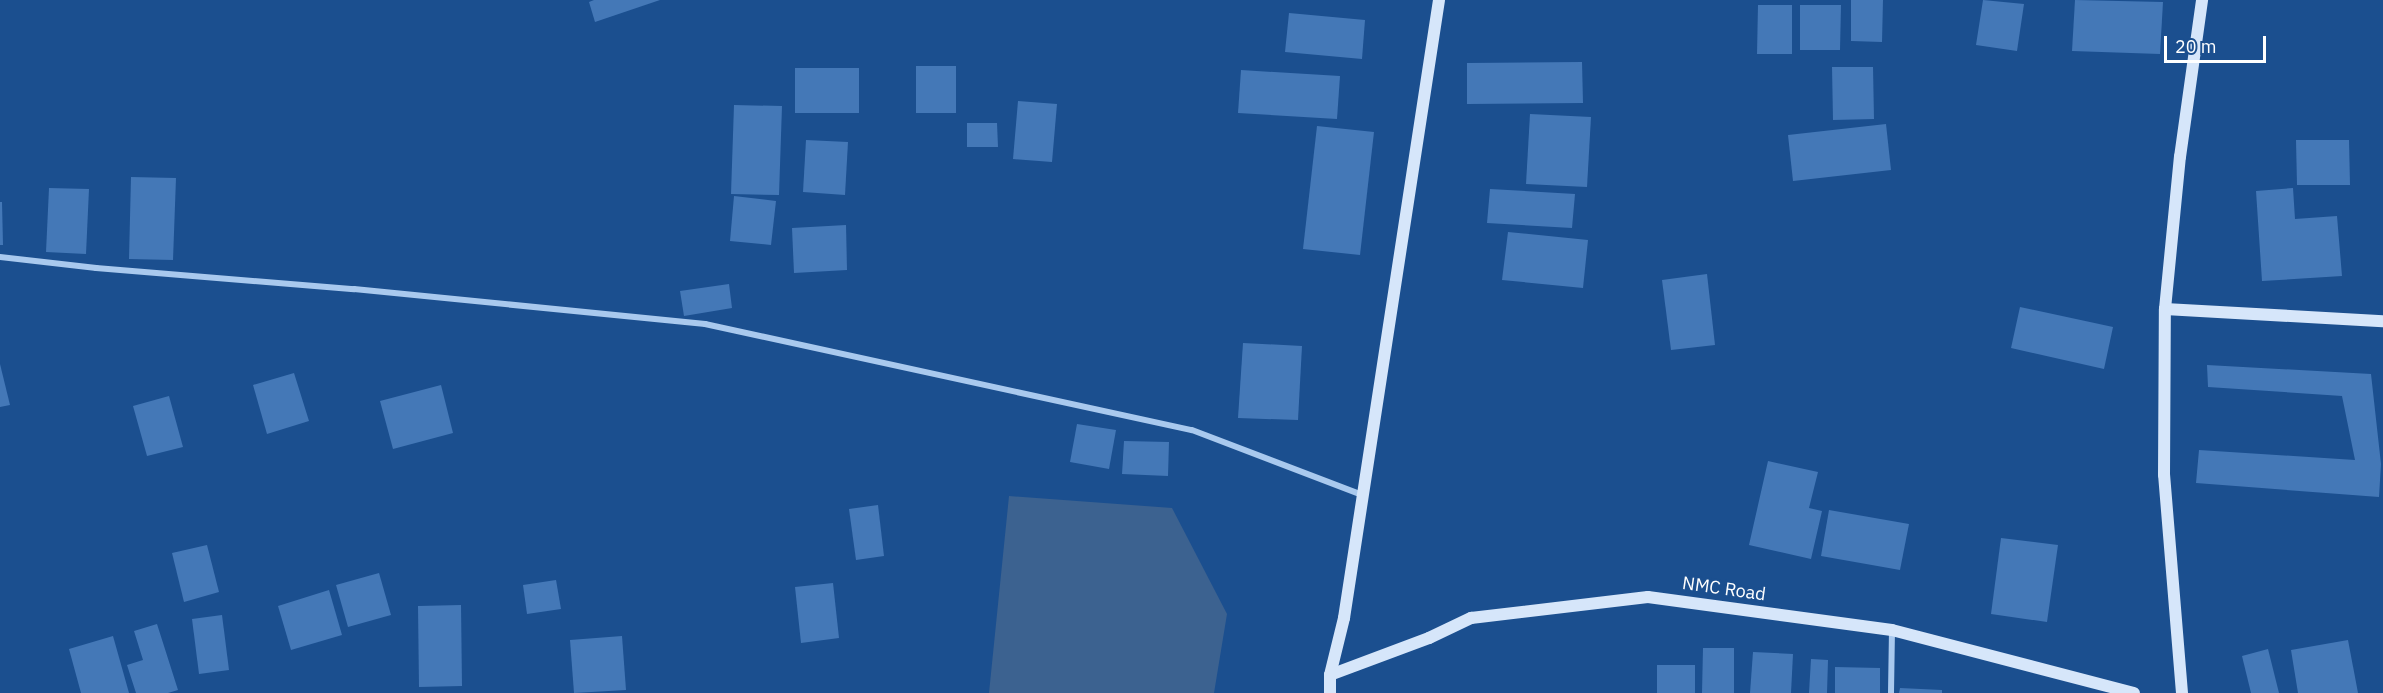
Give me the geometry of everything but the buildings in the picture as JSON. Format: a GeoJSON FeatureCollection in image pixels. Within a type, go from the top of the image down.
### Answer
{"type":"FeatureCollection","features":[{"type":"Feature","properties":{"kind":"street"},"geometry":{"type":"LineString","coordinates":[[1330,693],[1330,675],[1344,618],[1439,0]]}},
{"type":"Feature","properties":{"kind":"street"},"geometry":{"type":"LineString","coordinates":[[2182,693],[2164,475],[2165,309],[2180,157],[2202,0]]}},
{"type":"Feature","properties":{"kind":"street"},"geometry":{"type":"LineString","coordinates":[[0,257],[96,268],[366,290],[705,324],[1192,430],[1362,495]]}},
{"type":"Feature","properties":{"kind":"street"},"geometry":{"type":"LineString","coordinates":[[2165,309],[2383,321]]}},
{"type":"Feature","properties":{"kind":"street","name":"NMC Road"},"geometry":{"type":"LineString","coordinates":[[1330,675],[1429,638],[1471,618],[1648,597],[1892,630],[2134,693]]}},
{"type":"Feature","properties":{"kind":"street"},"geometry":{"type":"LineString","coordinates":[[1891,693],[1892,630]]}},
{"type":"Feature","properties":{"kind":"water"},"geometry":{"type":"Polygon","coordinates":[[[1009,496],[1172,508],[1227,614],[1214,693],[989,693],[1009,496]]]}}]}
